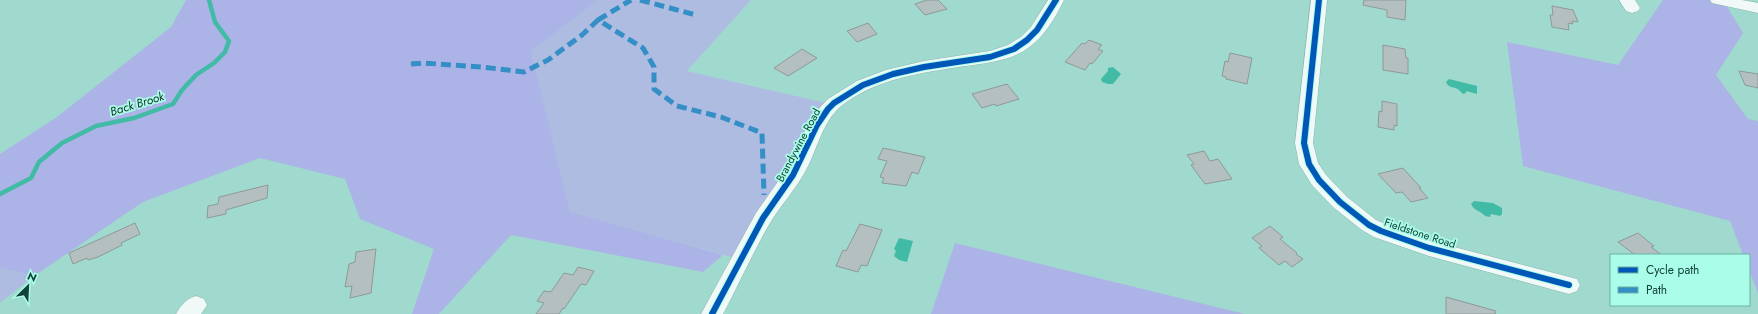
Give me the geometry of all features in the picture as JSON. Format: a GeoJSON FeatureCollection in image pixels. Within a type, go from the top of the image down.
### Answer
{"type":"FeatureCollection","features":[{"type":"Feature","properties":{"kind":"street","name":"Brandywine Road"},"geometry":{"type":"LineString","coordinates":[[712,314],[763,218],[788,185],[801,162],[821,118],[831,105],[846,95],[889,73],[911,68],[982,58],[1005,52],[1020,45],[1035,34],[1045,21],[1056,0]]}},
{"type":"Feature","properties":{"kind":"street","name":"Fieldstone Road"},"geometry":{"type":"LineString","coordinates":[[1319,0],[1304,142],[1310,164],[1319,180],[1340,202],[1369,225],[1380,231],[1429,248],[1569,285]]}},
{"type":"Feature","properties":{"kind":"street"},"geometry":{"type":"LineString","coordinates":[[1718,0],[1758,8]]}},
{"type":"Feature","properties":{"kind":"shaded area"},"geometry":{"type":"Polygon","coordinates":[[[186,0],[598,0],[531,51],[570,212],[723,255],[703,272],[511,235],[439,314],[412,314],[434,249],[360,219],[345,179],[260,158],[143,202],[34,276],[0,268],[0,154],[57,117],[171,27],[186,0]]]}},
{"type":"Feature","properties":{"kind":"shaded area"},"geometry":{"type":"Polygon","coordinates":[[[598,0],[751,0],[687,71],[835,105],[743,260],[570,213],[531,51],[598,0]]]}},
{"type":"Feature","properties":{"kind":"shaded area"},"geometry":{"type":"Polygon","coordinates":[[[1663,0],[1709,0],[1725,3],[1743,33],[1716,75],[1748,119],[1758,121],[1758,293],[1750,273],[1750,254],[1743,254],[1730,221],[1523,166],[1507,42],[1618,65],[1663,0]]]}},
{"type":"Feature","properties":{"kind":"shaded area"},"geometry":{"type":"Polygon","coordinates":[[[1113,67],[1121,74],[1113,84],[1102,82],[1101,79],[1108,71],[1108,68],[1113,67]]]}},
{"type":"Feature","properties":{"kind":"shaded area"},"geometry":{"type":"Polygon","coordinates":[[[1449,79],[1477,86],[1477,94],[1466,91],[1466,93],[1463,94],[1459,90],[1450,87],[1447,84],[1446,82],[1449,79]]]}},
{"type":"Feature","properties":{"kind":"shaded area"},"geometry":{"type":"Polygon","coordinates":[[[1474,201],[1493,203],[1502,208],[1502,214],[1500,216],[1491,214],[1490,217],[1485,216],[1472,206],[1471,204],[1474,201]]]}},
{"type":"Feature","properties":{"kind":"shaded area"},"geometry":{"type":"Polygon","coordinates":[[[899,238],[913,241],[907,262],[899,260],[894,256],[896,251],[894,249],[899,238]]]}},
{"type":"Feature","properties":{"kind":"shaded area"},"geometry":{"type":"Polygon","coordinates":[[[955,243],[1245,314],[931,314],[955,243]]]}},
{"type":"Feature","properties":{"kind":"shaded area"},"geometry":{"type":"Polygon","coordinates":[[[0,268],[34,276],[0,303],[0,268]]]}},
{"type":"Feature","properties":{"kind":"building"},"geometry":{"type":"Polygon","coordinates":[[[927,0],[938,0],[947,9],[925,15],[915,4],[927,0]]]}},
{"type":"Feature","properties":{"kind":"building"},"geometry":{"type":"Polygon","coordinates":[[[1364,0],[1406,0],[1405,20],[1387,17],[1387,10],[1363,5],[1364,0]]]}},
{"type":"Feature","properties":{"kind":"building"},"geometry":{"type":"Polygon","coordinates":[[[1552,6],[1573,10],[1578,22],[1572,21],[1573,24],[1568,23],[1569,30],[1552,27],[1550,15],[1553,15],[1552,6]]]}},
{"type":"Feature","properties":{"kind":"building"},"geometry":{"type":"Polygon","coordinates":[[[868,23],[877,34],[857,42],[847,31],[868,23]]]}},
{"type":"Feature","properties":{"kind":"building"},"geometry":{"type":"Polygon","coordinates":[[[1089,40],[1102,45],[1098,49],[1103,51],[1092,64],[1090,63],[1085,70],[1065,62],[1082,43],[1085,44],[1089,40]]]}},
{"type":"Feature","properties":{"kind":"building"},"geometry":{"type":"Polygon","coordinates":[[[1383,45],[1405,49],[1406,58],[1408,58],[1408,74],[1383,70],[1383,45]]]}},
{"type":"Feature","properties":{"kind":"building"},"geometry":{"type":"Polygon","coordinates":[[[802,49],[817,58],[788,76],[774,68],[802,49]]]}},
{"type":"Feature","properties":{"kind":"building"},"geometry":{"type":"Polygon","coordinates":[[[1230,53],[1252,58],[1247,84],[1226,79],[1226,77],[1222,76],[1225,61],[1228,62],[1230,53]]]}},
{"type":"Feature","properties":{"kind":"building"},"geometry":{"type":"Polygon","coordinates":[[[1739,71],[1758,74],[1758,88],[1745,85],[1739,71]]]}},
{"type":"Feature","properties":{"kind":"building"},"geometry":{"type":"Polygon","coordinates":[[[1007,84],[1019,99],[996,106],[995,104],[982,108],[972,94],[1007,84]]]}},
{"type":"Feature","properties":{"kind":"building"},"geometry":{"type":"Polygon","coordinates":[[[1382,101],[1397,104],[1397,126],[1394,125],[1394,130],[1378,127],[1379,111],[1382,112],[1382,101]]]}},
{"type":"Feature","properties":{"kind":"building"},"geometry":{"type":"Polygon","coordinates":[[[883,148],[925,157],[918,174],[912,172],[906,186],[882,183],[884,178],[880,177],[887,161],[878,159],[883,148]]]}},
{"type":"Feature","properties":{"kind":"building"},"geometry":{"type":"Polygon","coordinates":[[[1204,151],[1210,161],[1218,159],[1232,179],[1205,184],[1191,165],[1194,164],[1187,155],[1204,151]]]}},
{"type":"Feature","properties":{"kind":"building"},"geometry":{"type":"Polygon","coordinates":[[[1403,168],[1428,198],[1411,202],[1402,192],[1396,193],[1378,174],[1403,168]]]}},
{"type":"Feature","properties":{"kind":"building"},"geometry":{"type":"Polygon","coordinates":[[[268,185],[267,198],[226,210],[226,214],[207,218],[208,206],[218,204],[219,197],[268,185]]]}},
{"type":"Feature","properties":{"kind":"building"},"geometry":{"type":"Polygon","coordinates":[[[135,223],[140,234],[121,243],[122,245],[98,257],[88,260],[87,258],[73,264],[69,253],[135,223]]]}},
{"type":"Feature","properties":{"kind":"building"},"geometry":{"type":"Polygon","coordinates":[[[860,224],[882,230],[867,266],[861,265],[858,272],[836,266],[843,250],[846,251],[860,224]]]}},
{"type":"Feature","properties":{"kind":"building"},"geometry":{"type":"Polygon","coordinates":[[[1270,226],[1283,237],[1280,239],[1303,259],[1292,267],[1285,261],[1279,265],[1259,248],[1262,246],[1252,238],[1270,226]]]}},
{"type":"Feature","properties":{"kind":"building"},"geometry":{"type":"Polygon","coordinates":[[[1638,233],[1654,246],[1651,247],[1661,254],[1634,254],[1618,242],[1638,233]]]}},
{"type":"Feature","properties":{"kind":"building"},"geometry":{"type":"Polygon","coordinates":[[[376,249],[371,293],[350,298],[352,286],[345,287],[349,264],[355,262],[356,252],[376,249]]]}},
{"type":"Feature","properties":{"kind":"building"},"geometry":{"type":"Polygon","coordinates":[[[578,267],[594,271],[586,285],[581,284],[559,314],[536,314],[544,303],[537,301],[544,291],[551,292],[564,273],[573,275],[578,267]]]}},
{"type":"Feature","properties":{"kind":"building"},"geometry":{"type":"Polygon","coordinates":[[[1446,297],[1496,311],[1495,314],[1446,314],[1446,297]]]}},
{"type":"Feature","properties":{"kind":"waterway","name":"Back Brook"},"geometry":{"type":"LineString","coordinates":[[0,194],[31,178],[39,162],[62,143],[96,126],[134,118],[173,104],[182,90],[196,75],[214,63],[225,52],[229,41],[215,22],[209,0]]}},
{"type":"Feature","properties":{"kind":"marked path"},"geometry":{"type":"LineString","coordinates":[[598,20],[631,0]]}},
{"type":"Feature","properties":{"kind":"marked path"},"geometry":{"type":"LineString","coordinates":[[640,0],[696,15]]}},
{"type":"Feature","properties":{"kind":"marked path"},"geometry":{"type":"LineString","coordinates":[[411,64],[423,63],[482,67],[524,72],[548,60],[582,35],[598,20],[643,48],[654,67],[654,89],[677,106],[721,117],[762,133],[764,195]]}},
{"type":"Feature","properties":{"kind":"cycle path"},"geometry":{"type":"LineString","coordinates":[[712,314],[763,218],[797,169],[822,116],[834,103],[848,93],[878,78],[908,70],[990,57],[1014,49],[1021,45],[1037,30],[1056,0]]}},
{"type":"Feature","properties":{"kind":"cycle path"},"geometry":{"type":"LineString","coordinates":[[1319,0],[1304,143],[1309,164],[1319,180],[1340,202],[1369,225],[1381,231],[1429,248],[1569,285]]}}]}
